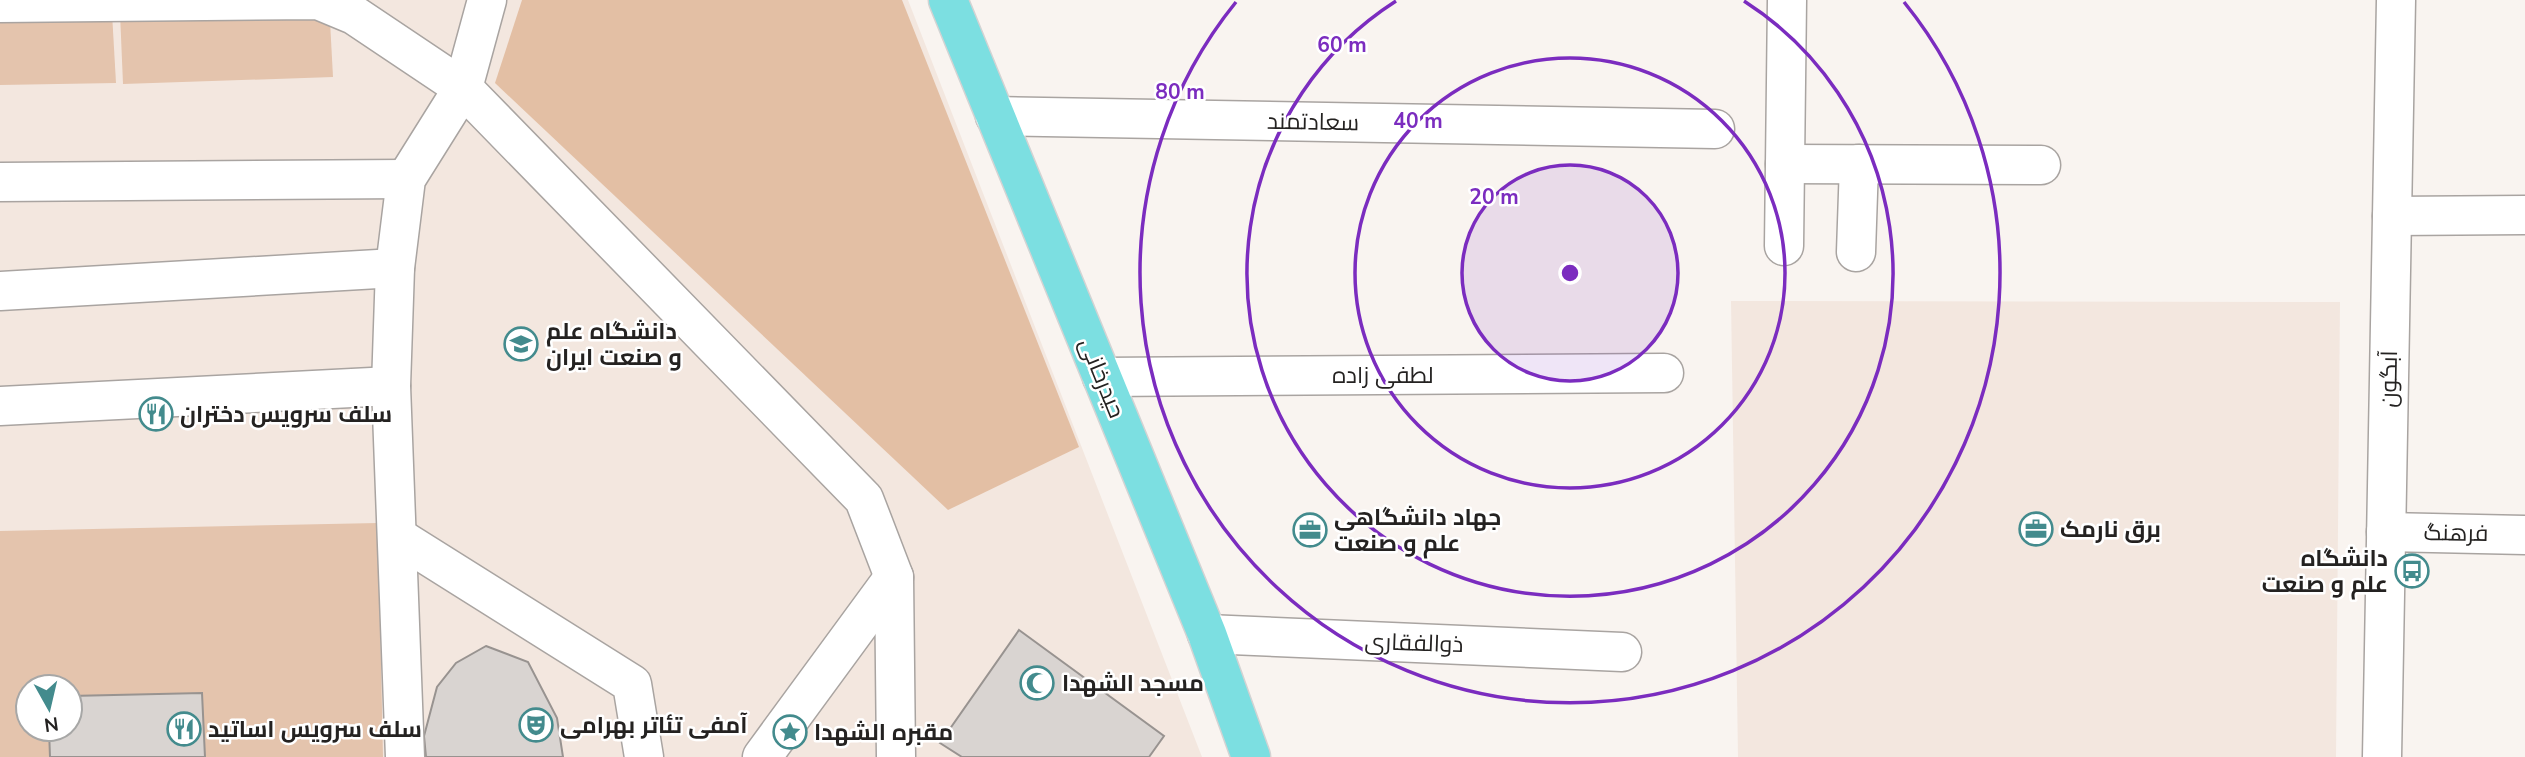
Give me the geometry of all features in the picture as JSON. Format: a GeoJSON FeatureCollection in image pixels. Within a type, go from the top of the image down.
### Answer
{"type":"FeatureCollection","features":[{"type":"Feature","properties":{"kind":"main road","name":"حیدرخانی"},"geometry":{"type":"LineString","coordinates":[[948,0],[1207,634],[1251,757]]}},
{"type":"Feature","properties":{"kind":"street"},"geometry":{"type":"LineString","coordinates":[[0,3],[318,0],[354,15],[463,88],[864,499],[894,578],[896,757]]}},
{"type":"Feature","properties":{"kind":"street"},"geometry":{"type":"LineString","coordinates":[[405,757],[391,386],[395,268],[406,179],[463,88],[487,0]]}},
{"type":"Feature","properties":{"kind":"street"},"geometry":{"type":"LineString","coordinates":[[1784,246],[1787,0]]}},
{"type":"Feature","properties":{"kind":"street","name":"آبگون"},"geometry":{"type":"LineString","coordinates":[[2382,757],[2396,0]]}},
{"type":"Feature","properties":{"kind":"street","name":"سعادتمند"},"geometry":{"type":"LineString","coordinates":[[995,116],[1715,129]]}},
{"type":"Feature","properties":{"kind":"street"},"geometry":{"type":"LineString","coordinates":[[1785,164],[2041,165]]}},
{"type":"Feature","properties":{"kind":"street"},"geometry":{"type":"LineString","coordinates":[[1856,252],[1859,164]]}},
{"type":"Feature","properties":{"kind":"street"},"geometry":{"type":"LineString","coordinates":[[0,182],[406,179]]}},
{"type":"Feature","properties":{"kind":"street"},"geometry":{"type":"LineString","coordinates":[[2392,216],[2525,215]]}},
{"type":"Feature","properties":{"kind":"street"},"geometry":{"type":"LineString","coordinates":[[0,291],[395,268]]}},
{"type":"Feature","properties":{"kind":"street","name":"لطفی زاده"},"geometry":{"type":"LineString","coordinates":[[1102,377],[1664,373]]}},
{"type":"Feature","properties":{"kind":"street"},"geometry":{"type":"LineString","coordinates":[[0,406],[391,386]]}},
{"type":"Feature","properties":{"kind":"street","name":"فرهنگ"},"geometry":{"type":"LineString","coordinates":[[2386,532],[2525,535]]}},
{"type":"Feature","properties":{"kind":"street"},"geometry":{"type":"LineString","coordinates":[[398,537],[632,684],[643,757]]}},
{"type":"Feature","properties":{"kind":"street"},"geometry":{"type":"LineString","coordinates":[[762,757],[894,578]]}},
{"type":"Feature","properties":{"kind":"street","name":"ذوالفقاری"},"geometry":{"type":"LineString","coordinates":[[1207,634],[1622,652]]}},
{"type":"Feature","properties":{"kind":"shaded area","name":"دانشگاه علم و صنعت ایران"},"geometry":{"type":"Polygon","coordinates":[[[0,0],[908,0],[1202,757],[0,757],[0,0]]]}},
{"type":"Feature","properties":{"kind":"shaded area"},"geometry":{"type":"Polygon","coordinates":[[[522,0],[902,0],[1079,447],[948,510],[495,83],[522,0]]]}},
{"type":"Feature","properties":{"kind":"shaded area"},"geometry":{"type":"Polygon","coordinates":[[[316,9],[330,21],[333,77],[123,84],[120,13],[316,9]]]}},
{"type":"Feature","properties":{"kind":"shaded area"},"geometry":{"type":"Polygon","coordinates":[[[112,13],[116,83],[0,85],[0,15],[112,13]]]}},
{"type":"Feature","properties":{"kind":"shaded area","name":"برق نارمک"},"geometry":{"type":"Polygon","coordinates":[[[1731,301],[2340,302],[2336,757],[1738,757],[1731,301]]]}},
{"type":"Feature","properties":{"kind":"shaded area"},"geometry":{"type":"Polygon","coordinates":[[[378,523],[383,757],[0,757],[0,531],[378,523]]]}},
{"type":"Feature","properties":{"kind":"building","name":"مسجد الشهدا"},"geometry":{"type":"Polygon","coordinates":[[[1019,630],[1164,736],[1149,757],[962,757],[940,743],[1019,630]]]}},
{"type":"Feature","properties":{"kind":"building"},"geometry":{"type":"Polygon","coordinates":[[[486,646],[528,662],[557,718],[563,757],[426,757],[424,736],[437,687],[456,663],[486,646]]]}},
{"type":"Feature","properties":{"kind":"building"},"geometry":{"type":"Polygon","coordinates":[[[202,693],[205,757],[50,757],[50,743],[84,743],[84,696],[202,693]]]}},
{"type":"Feature","properties":{"kind":"place","name":"دانشگاه علم و صنعت ایران"},"geometry":{"type":"Point","coordinates":[521,344]}},
{"type":"Feature","properties":{"kind":"place","name":"سلف سرویس دختران"},"geometry":{"type":"Point","coordinates":[156,414]}},
{"type":"Feature","properties":{"kind":"place","name":"برق نارمک"},"geometry":{"type":"Point","coordinates":[2036,529]}},
{"type":"Feature","properties":{"kind":"place","name":"جهاد دانشگاهی علم و صنعت"},"geometry":{"type":"Point","coordinates":[1310,530]}},
{"type":"Feature","properties":{"kind":"place","name":"دانشگاه علم و صنعت"},"geometry":{"type":"Point","coordinates":[2412,571]}},
{"type":"Feature","properties":{"kind":"place","name":"مسجد الشهدا"},"geometry":{"type":"Point","coordinates":[1037,683]}},
{"type":"Feature","properties":{"kind":"place","name":"آمفی تئاتر بهرامی"},"geometry":{"type":"Point","coordinates":[536,725]}},
{"type":"Feature","properties":{"kind":"place","name":"سلف سرویس اساتید"},"geometry":{"type":"Point","coordinates":[184,729]}},
{"type":"Feature","properties":{"kind":"place","name":"مقبره الشهدا"},"geometry":{"type":"Point","coordinates":[790,732]}}]}
